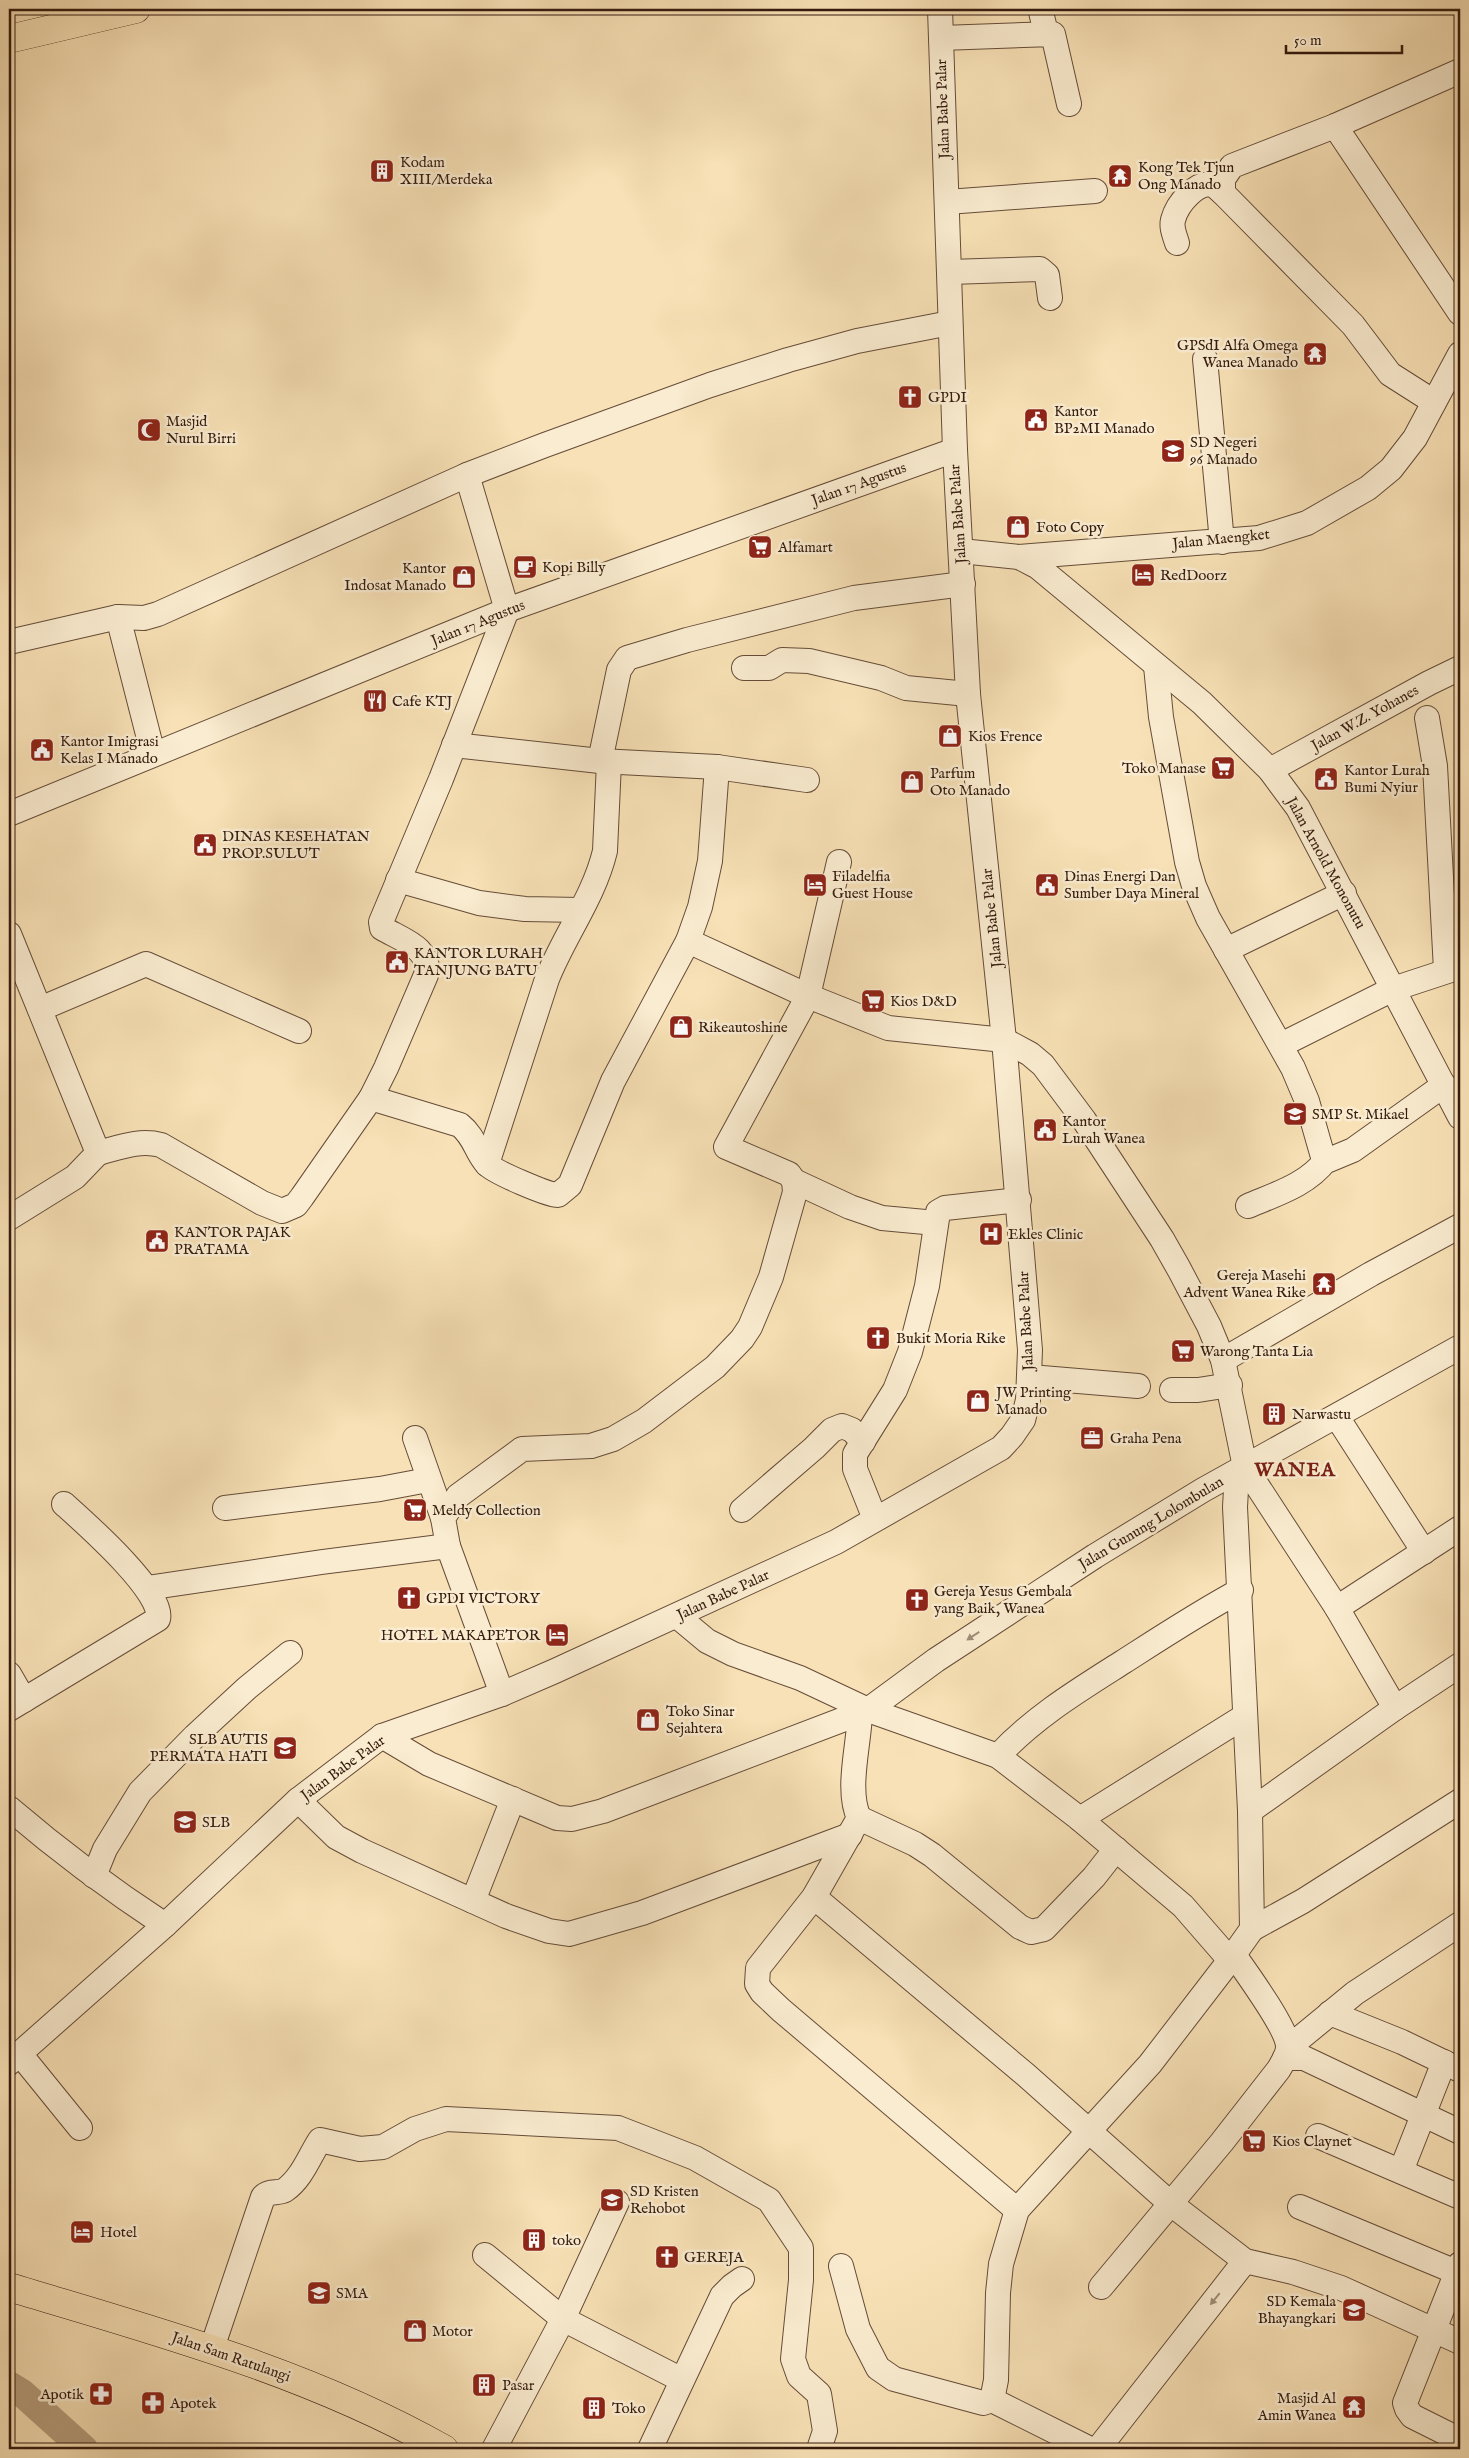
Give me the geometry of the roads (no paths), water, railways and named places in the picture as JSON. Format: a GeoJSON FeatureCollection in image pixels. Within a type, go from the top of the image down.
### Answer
{"type":"FeatureCollection","features":[{"type":"Feature","properties":{"kind":"main road"},"geometry":{"type":"LineString","coordinates":[[9,39],[95,14],[136,9]]}},
{"type":"Feature","properties":{"kind":"main road","name":"Jalan Sam Ratulangi"},"geometry":{"type":"LineString","coordinates":[[9,2287],[212,2348],[318,2387],[444,2449]]}},
{"type":"Feature","properties":{"kind":"street","name":"Jalan Babe Palar"},"geometry":{"type":"LineString","coordinates":[[14,2058],[165,1925],[298,1800],[382,1736],[502,1694],[836,1542],[1001,1448],[1023,1420],[1028,1400],[1030,1350],[1019,1200],[968,694],[954,450],[950,272],[940,9]]}},
{"type":"Feature","properties":{"kind":"street"},"geometry":{"type":"LineString","coordinates":[[1042,9],[1046,33]]}},
{"type":"Feature","properties":{"kind":"street"},"geometry":{"type":"LineString","coordinates":[[941,38],[1053,34],[1069,104]]}},
{"type":"Feature","properties":{"kind":"street"},"geometry":{"type":"LineString","coordinates":[[1222,193],[1223,179],[1232,166],[1335,126],[1460,70]]}},
{"type":"Feature","properties":{"kind":"street"},"geometry":{"type":"LineString","coordinates":[[1335,126],[1460,313]]}},
{"type":"Feature","properties":{"kind":"street"},"geometry":{"type":"LineString","coordinates":[[1177,244],[1173,231],[1173,221],[1182,204],[1198,186],[1214,184],[1353,325],[1390,374],[1434,402]]}},
{"type":"Feature","properties":{"kind":"street"},"geometry":{"type":"LineString","coordinates":[[946,202],[1094,191]]}},
{"type":"Feature","properties":{"kind":"street"},"geometry":{"type":"LineString","coordinates":[[950,272],[1040,269],[1047,275],[1050,298]]}},
{"type":"Feature","properties":{"kind":"street"},"geometry":{"type":"LineString","coordinates":[[9,642],[118,617],[144,618],[158,614],[467,475],[710,385],[788,360],[857,341],[950,323]]}},
{"type":"Feature","properties":{"kind":"street","name":"Jalan Maengket"},"geometry":{"type":"LineString","coordinates":[[1019,557],[1084,550],[1259,538],[1307,523],[1368,488],[1391,469],[1416,438],[1460,354]]}},
{"type":"Feature","properties":{"kind":"street"},"geometry":{"type":"LineString","coordinates":[[1205,359],[1222,542]]}},
{"type":"Feature","properties":{"kind":"street","name":"Jalan 17 Agustus"},"geometry":{"type":"LineString","coordinates":[[9,814],[507,610],[954,450]]}},
{"type":"Feature","properties":{"kind":"street"},"geometry":{"type":"LineString","coordinates":[[9,1218],[75,1177],[98,1153],[138,1143],[150,1142],[161,1145],[262,1203],[282,1211],[296,1205],[371,1098],[426,975],[428,965],[426,957],[418,949],[381,926],[383,914],[454,745],[507,610],[467,475]]}},
{"type":"Feature","properties":{"kind":"street","name":"Jalan Arnold Mononutu"},"geometry":{"type":"LineString","coordinates":[[961,551],[1019,557],[1038,567],[1202,703],[1270,770],[1298,808],[1460,1117]]}},
{"type":"Feature","properties":{"kind":"street"},"geometry":{"type":"LineString","coordinates":[[487,1164],[546,979],[556,955],[592,889],[605,851],[605,762],[619,670],[627,658],[687,640],[854,598],[963,584]]}},
{"type":"Feature","properties":{"kind":"street"},"geometry":{"type":"LineString","coordinates":[[118,617],[153,754]]}},
{"type":"Feature","properties":{"kind":"street"},"geometry":{"type":"LineString","coordinates":[[744,668],[768,668],[782,660],[809,661],[881,678],[906,688],[968,694]]}},
{"type":"Feature","properties":{"kind":"street"},"geometry":{"type":"LineString","coordinates":[[1156,666],[1160,717],[1187,862],[1208,918],[1281,1046],[1307,1101],[1320,1151],[1326,1160]]}},
{"type":"Feature","properties":{"kind":"street","name":"Jalan W.Z. Yohanes"},"geometry":{"type":"LineString","coordinates":[[1270,770],[1429,682],[1460,668]]}},
{"type":"Feature","properties":{"kind":"street"},"geometry":{"type":"LineString","coordinates":[[1281,1046],[1393,989],[1453,968],[1435,766],[1427,718]]}},
{"type":"Feature","properties":{"kind":"street"},"geometry":{"type":"LineString","coordinates":[[454,745],[605,762],[717,768],[807,780]]}},
{"type":"Feature","properties":{"kind":"street"},"geometry":{"type":"LineString","coordinates":[[371,1098],[460,1125],[469,1133],[487,1164],[532,1187],[553,1195],[562,1194],[567,1188],[613,1081],[688,941],[700,907],[710,861],[717,768]]}},
{"type":"Feature","properties":{"kind":"street"},"geometry":{"type":"LineString","coordinates":[[839,862],[808,996],[726,1147],[789,1174],[794,1181],[850,1207],[882,1218],[936,1223]]}},
{"type":"Feature","properties":{"kind":"street"},"geometry":{"type":"LineString","coordinates":[[398,880],[479,903],[525,909],[580,910]]}},
{"type":"Feature","properties":{"kind":"street"},"geometry":{"type":"LineString","coordinates":[[1226,950],[1344,893]]}},
{"type":"Feature","properties":{"kind":"street"},"geometry":{"type":"LineString","coordinates":[[9,934],[98,1153]]}},
{"type":"Feature","properties":{"kind":"street"},"geometry":{"type":"LineString","coordinates":[[688,941],[808,996],[888,1028],[901,1031],[987,1037],[1004,1040],[1030,1054],[1042,1065],[1084,1120],[1162,1239],[1209,1326],[1223,1360],[1230,1385],[1241,1470],[1235,1507],[1241,1590],[1250,1811],[1252,1929]]}},
{"type":"Feature","properties":{"kind":"street"},"geometry":{"type":"LineString","coordinates":[[40,1009],[146,964],[299,1031]]}},
{"type":"Feature","properties":{"kind":"street"},"geometry":{"type":"LineString","coordinates":[[1248,1206],[1302,1182],[1317,1171],[1326,1160],[1353,1150],[1444,1085]]}},
{"type":"Feature","properties":{"kind":"street"},"geometry":{"type":"LineString","coordinates":[[443,1518],[458,1496],[522,1450],[591,1446],[613,1439],[644,1421],[715,1367],[738,1343],[750,1327],[771,1277],[795,1192],[794,1181]]}},
{"type":"Feature","properties":{"kind":"street"},"geometry":{"type":"LineString","coordinates":[[875,1519],[855,1469],[855,1454],[895,1390],[910,1352],[927,1286],[938,1212],[942,1209],[1019,1200]]}},
{"type":"Feature","properties":{"kind":"street"},"geometry":{"type":"LineString","coordinates":[[1223,1360],[1371,1274],[1460,1226]]}},
{"type":"Feature","properties":{"kind":"street","name":"Jalan Gunung Lolombulan"},"geometry":{"type":"LineString","coordinates":[[382,1736],[428,1764],[558,1818],[572,1819],[602,1811],[864,1712],[936,1660],[1060,1578],[1241,1470],[1460,1347]]}},
{"type":"Feature","properties":{"kind":"street"},"geometry":{"type":"LineString","coordinates":[[1030,1377],[1138,1386]]}},
{"type":"Feature","properties":{"kind":"street"},"geometry":{"type":"LineString","coordinates":[[1172,1390],[1198,1390],[1230,1385]]}},
{"type":"Feature","properties":{"kind":"street"},"geometry":{"type":"LineString","coordinates":[[1337,1417],[1424,1552]]}},
{"type":"Feature","properties":{"kind":"street"},"geometry":{"type":"LineString","coordinates":[[742,1510],[832,1430],[842,1426],[852,1430],[862,1442]]}},
{"type":"Feature","properties":{"kind":"street"},"geometry":{"type":"LineString","coordinates":[[414,1438],[443,1518],[448,1546],[502,1694]]}},
{"type":"Feature","properties":{"kind":"street"},"geometry":{"type":"LineString","coordinates":[[1241,1470],[1337,1608],[1395,1708]]}},
{"type":"Feature","properties":{"kind":"street"},"geometry":{"type":"LineString","coordinates":[[225,1508],[380,1489],[428,1480]]}},
{"type":"Feature","properties":{"kind":"street"},"geometry":{"type":"LineString","coordinates":[[9,1674],[16,1704],[156,1622],[159,1612],[147,1588],[96,1533],[64,1504]]}},
{"type":"Feature","properties":{"kind":"street"},"geometry":{"type":"LineString","coordinates":[[1337,1608],[1460,1528]]}},
{"type":"Feature","properties":{"kind":"street"},"geometry":{"type":"LineString","coordinates":[[147,1588],[322,1562],[448,1546]]}},
{"type":"Feature","properties":{"kind":"street"},"geometry":{"type":"LineString","coordinates":[[998,1756],[1018,1734],[1065,1699],[1208,1608],[1241,1590]]}},
{"type":"Feature","properties":{"kind":"street"},"geometry":{"type":"LineString","coordinates":[[677,1616],[707,1640],[734,1654],[800,1678],[864,1712],[998,1756],[1080,1819],[1183,1906],[1232,1958],[1264,1998],[1283,2033],[1286,2053]]}},
{"type":"Feature","properties":{"kind":"street"},"geometry":{"type":"LineString","coordinates":[[94,1876],[105,1849],[140,1792],[195,1736],[247,1688],[290,1653]]}},
{"type":"Feature","properties":{"kind":"street"},"geometry":{"type":"LineString","coordinates":[[1250,1811],[1395,1708],[1460,1665]]}},
{"type":"Feature","properties":{"kind":"street"},"geometry":{"type":"LineString","coordinates":[[864,1712],[854,1782],[854,1827],[814,1897],[758,1968],[756,1984],[762,1992],[870,2088],[1017,2210]]}},
{"type":"Feature","properties":{"kind":"street"},"geometry":{"type":"LineString","coordinates":[[1080,1819],[1245,1716]]}},
{"type":"Feature","properties":{"kind":"street"},"geometry":{"type":"LineString","coordinates":[[473,1901],[513,1799]]}},
{"type":"Feature","properties":{"kind":"street"},"geometry":{"type":"LineString","coordinates":[[298,1800],[336,1837],[379,1859],[527,1924],[549,1931],[569,1934],[642,1913],[854,1827],[915,1844],[1020,1927],[1031,1932],[1044,1929],[1094,1877],[1116,1849]]}},
{"type":"Feature","properties":{"kind":"street"},"geometry":{"type":"LineString","coordinates":[[992,2400],[996,2380],[998,2293],[1001,2264],[1017,2210],[1150,2064],[1232,1958],[1252,1929],[1303,1901],[1460,1801]]}},
{"type":"Feature","properties":{"kind":"street"},"geometry":{"type":"LineString","coordinates":[[9,1808],[46,1840],[165,1925]]}},
{"type":"Feature","properties":{"kind":"street"},"geometry":{"type":"LineString","coordinates":[[814,1897],[1090,2130],[1171,2204],[1245,2261],[1292,2272],[1341,2288],[1460,2342]]}},
{"type":"Feature","properties":{"kind":"street"},"geometry":{"type":"LineString","coordinates":[[1101,2287],[1258,2096],[1286,2053],[1355,1993],[1460,1924]]}},
{"type":"Feature","properties":{"kind":"street"},"geometry":{"type":"LineString","coordinates":[[1330,2013],[1402,2042],[1452,2066],[1422,2116],[1400,2171]]}},
{"type":"Feature","properties":{"kind":"street"},"geometry":{"type":"LineString","coordinates":[[1286,2053],[1304,2058],[1422,2116],[1460,2132]]}},
{"type":"Feature","properties":{"kind":"street"},"geometry":{"type":"LineString","coordinates":[[14,2058],[80,2128]]}},
{"type":"Feature","properties":{"kind":"street"},"geometry":{"type":"LineString","coordinates":[[212,2348],[263,2197],[268,2193],[282,2191],[295,2180],[320,2140],[360,2149],[383,2147],[415,2129],[446,2119],[618,2128],[695,2158],[770,2200],[797,2240],[801,2248],[801,2280],[793,2359],[799,2376],[819,2394],[825,2431],[819,2449]]}},
{"type":"Feature","properties":{"kind":"street"},"geometry":{"type":"LineString","coordinates":[[1318,2136],[1460,2197]]}},
{"type":"Feature","properties":{"kind":"street"},"geometry":{"type":"LineString","coordinates":[[494,2449],[563,2319],[617,2202]]}},
{"type":"Feature","properties":{"kind":"street"},"geometry":{"type":"LineString","coordinates":[[1300,2207],[1458,2268],[1405,2403],[1412,2416],[1460,2440]]}},
{"type":"Feature","properties":{"kind":"street"},"geometry":{"type":"LineString","coordinates":[[485,2256],[563,2319],[682,2380]]}},
{"type":"Feature","properties":{"kind":"street"},"geometry":{"type":"LineString","coordinates":[[841,2266],[858,2329],[878,2368],[894,2379],[983,2403],[992,2400],[1100,2448],[1245,2261]]}},
{"type":"Feature","properties":{"kind":"street"},"geometry":{"type":"LineString","coordinates":[[650,2449],[722,2296],[732,2286],[742,2280]]}},
{"type":"Feature","properties":{"kind":"waterway"},"geometry":{"type":"LineString","coordinates":[[9,2385],[22,2393],[84,2449]]}},
{"type":"Feature","properties":{"kind":"place","name":"Kodam XIII/Merdeka"},"geometry":{"type":"Point","coordinates":[382,171]}},
{"type":"Feature","properties":{"kind":"place","name":"Kong Tek Tjun Ong Manado"},"geometry":{"type":"Point","coordinates":[1120,176]}},
{"type":"Feature","properties":{"kind":"place","name":"GPSdI Alfa Omega Wanea Manado"},"geometry":{"type":"Point","coordinates":[1315,354]}},
{"type":"Feature","properties":{"kind":"place","name":"GPDI"},"geometry":{"type":"Point","coordinates":[910,397]}},
{"type":"Feature","properties":{"kind":"place","name":"Kantor BP2MI Manado"},"geometry":{"type":"Point","coordinates":[1036,420]}},
{"type":"Feature","properties":{"kind":"place","name":"Masjid Nurul Birri"},"geometry":{"type":"Point","coordinates":[149,430]}},
{"type":"Feature","properties":{"kind":"place","name":"SD Negeri 96 Manado"},"geometry":{"type":"Point","coordinates":[1173,451]}},
{"type":"Feature","properties":{"kind":"place","name":"Foto Copy"},"geometry":{"type":"Point","coordinates":[1018,527]}},
{"type":"Feature","properties":{"kind":"place","name":"Alfamart"},"geometry":{"type":"Point","coordinates":[760,547]}},
{"type":"Feature","properties":{"kind":"place","name":"Kopi Billy"},"geometry":{"type":"Point","coordinates":[525,567]}},
{"type":"Feature","properties":{"kind":"place","name":"RedDoorz"},"geometry":{"type":"Point","coordinates":[1143,575]}},
{"type":"Feature","properties":{"kind":"place","name":"Kantor Indosat Manado"},"geometry":{"type":"Point","coordinates":[464,577]}},
{"type":"Feature","properties":{"kind":"place","name":"Cafe KTJ"},"geometry":{"type":"Point","coordinates":[375,701]}},
{"type":"Feature","properties":{"kind":"place","name":"Kios Frence"},"geometry":{"type":"Point","coordinates":[950,736]}},
{"type":"Feature","properties":{"kind":"place","name":"Kantor Imigrasi Kelas I Manado"},"geometry":{"type":"Point","coordinates":[42,750]}},
{"type":"Feature","properties":{"kind":"place","name":"Toko Manase"},"geometry":{"type":"Point","coordinates":[1223,768]}},
{"type":"Feature","properties":{"kind":"place","name":"Kantor Lurah Bumi Nyiur"},"geometry":{"type":"Point","coordinates":[1326,779]}},
{"type":"Feature","properties":{"kind":"place","name":"Parfum Oto Manado"},"geometry":{"type":"Point","coordinates":[912,782]}},
{"type":"Feature","properties":{"kind":"place","name":"DINAS KESEHATAN PROP.SULUT"},"geometry":{"type":"Point","coordinates":[205,845]}},
{"type":"Feature","properties":{"kind":"place","name":"Filadelfia Guest House"},"geometry":{"type":"Point","coordinates":[815,885]}},
{"type":"Feature","properties":{"kind":"place","name":"Dinas Energi Dan Sumber Daya Mineral"},"geometry":{"type":"Point","coordinates":[1047,885]}},
{"type":"Feature","properties":{"kind":"place","name":"KANTOR LURAH TANJUNG BATU"},"geometry":{"type":"Point","coordinates":[397,962]}},
{"type":"Feature","properties":{"kind":"place","name":"Kios D&D"},"geometry":{"type":"Point","coordinates":[873,1001]}},
{"type":"Feature","properties":{"kind":"place","name":"Rikeautoshine"},"geometry":{"type":"Point","coordinates":[681,1027]}},
{"type":"Feature","properties":{"kind":"place","name":"SMP St. Mikael"},"geometry":{"type":"Point","coordinates":[1295,1114]}},
{"type":"Feature","properties":{"kind":"place","name":"Kantor Lurah Wanea"},"geometry":{"type":"Point","coordinates":[1045,1130]}},
{"type":"Feature","properties":{"kind":"place","name":"Ekles Clinic"},"geometry":{"type":"Point","coordinates":[991,1234]}},
{"type":"Feature","properties":{"kind":"place","name":"KANTOR PAJAK PRATAMA"},"geometry":{"type":"Point","coordinates":[157,1241]}},
{"type":"Feature","properties":{"kind":"place","name":"Gereja Masehi Advent Wanea Rike"},"geometry":{"type":"Point","coordinates":[1324,1284]}},
{"type":"Feature","properties":{"kind":"place","name":"Bukit Moria Rike"},"geometry":{"type":"Point","coordinates":[878,1338]}},
{"type":"Feature","properties":{"kind":"place","name":"Warong Tanta Lia"},"geometry":{"type":"Point","coordinates":[1183,1351]}},
{"type":"Feature","properties":{"kind":"place","name":"JW Printing Manado"},"geometry":{"type":"Point","coordinates":[978,1401]}},
{"type":"Feature","properties":{"kind":"place","name":"Narwastu"},"geometry":{"type":"Point","coordinates":[1274,1414]}},
{"type":"Feature","properties":{"kind":"place","name":"Graha Pena"},"geometry":{"type":"Point","coordinates":[1092,1438]}},
{"type":"Feature","properties":{"kind":"place","name":"Meldy Collection"},"geometry":{"type":"Point","coordinates":[415,1510]}},
{"type":"Feature","properties":{"kind":"place","name":"GPDI VICTORY"},"geometry":{"type":"Point","coordinates":[409,1598]}},
{"type":"Feature","properties":{"kind":"place","name":"Gereja Yesus Gembala yang Baik, Wanea"},"geometry":{"type":"Point","coordinates":[917,1600]}},
{"type":"Feature","properties":{"kind":"place","name":"HOTEL MAKAPETOR"},"geometry":{"type":"Point","coordinates":[557,1635]}},
{"type":"Feature","properties":{"kind":"place","name":"Toko Sinar Sejahtera"},"geometry":{"type":"Point","coordinates":[648,1720]}},
{"type":"Feature","properties":{"kind":"place","name":"SLB AUTIS PERMATA HATI"},"geometry":{"type":"Point","coordinates":[285,1748]}},
{"type":"Feature","properties":{"kind":"place","name":"SLB"},"geometry":{"type":"Point","coordinates":[185,1822]}},
{"type":"Feature","properties":{"kind":"place","name":"Kios Claynet"},"geometry":{"type":"Point","coordinates":[1254,2141]}},
{"type":"Feature","properties":{"kind":"place","name":"SD Kristen Rehobot"},"geometry":{"type":"Point","coordinates":[612,2200]}},
{"type":"Feature","properties":{"kind":"place","name":"Hotel"},"geometry":{"type":"Point","coordinates":[82,2232]}},
{"type":"Feature","properties":{"kind":"place","name":"toko"},"geometry":{"type":"Point","coordinates":[534,2240]}},
{"type":"Feature","properties":{"kind":"place","name":"GEREJA"},"geometry":{"type":"Point","coordinates":[667,2257]}},
{"type":"Feature","properties":{"kind":"place","name":"SMA"},"geometry":{"type":"Point","coordinates":[319,2293]}},
{"type":"Feature","properties":{"kind":"place","name":"SD Kemala Bhayangkari"},"geometry":{"type":"Point","coordinates":[1354,2310]}},
{"type":"Feature","properties":{"kind":"place","name":"Motor"},"geometry":{"type":"Point","coordinates":[415,2331]}},
{"type":"Feature","properties":{"kind":"place","name":"Pasar"},"geometry":{"type":"Point","coordinates":[484,2385]}},
{"type":"Feature","properties":{"kind":"place","name":"Apotik"},"geometry":{"type":"Point","coordinates":[101,2394]}},
{"type":"Feature","properties":{"kind":"place","name":"Apotek"},"geometry":{"type":"Point","coordinates":[153,2403]}},
{"type":"Feature","properties":{"kind":"place","name":"Masjid Al Amin Wanea"},"geometry":{"type":"Point","coordinates":[1354,2407]}},
{"type":"Feature","properties":{"kind":"place","name":"Toko"},"geometry":{"type":"Point","coordinates":[594,2408]}},
{"type":"Feature","properties":{"kind":"district","name":"WANEA"},"geometry":{"type":"Point","coordinates":[1295,1470]}}]}
